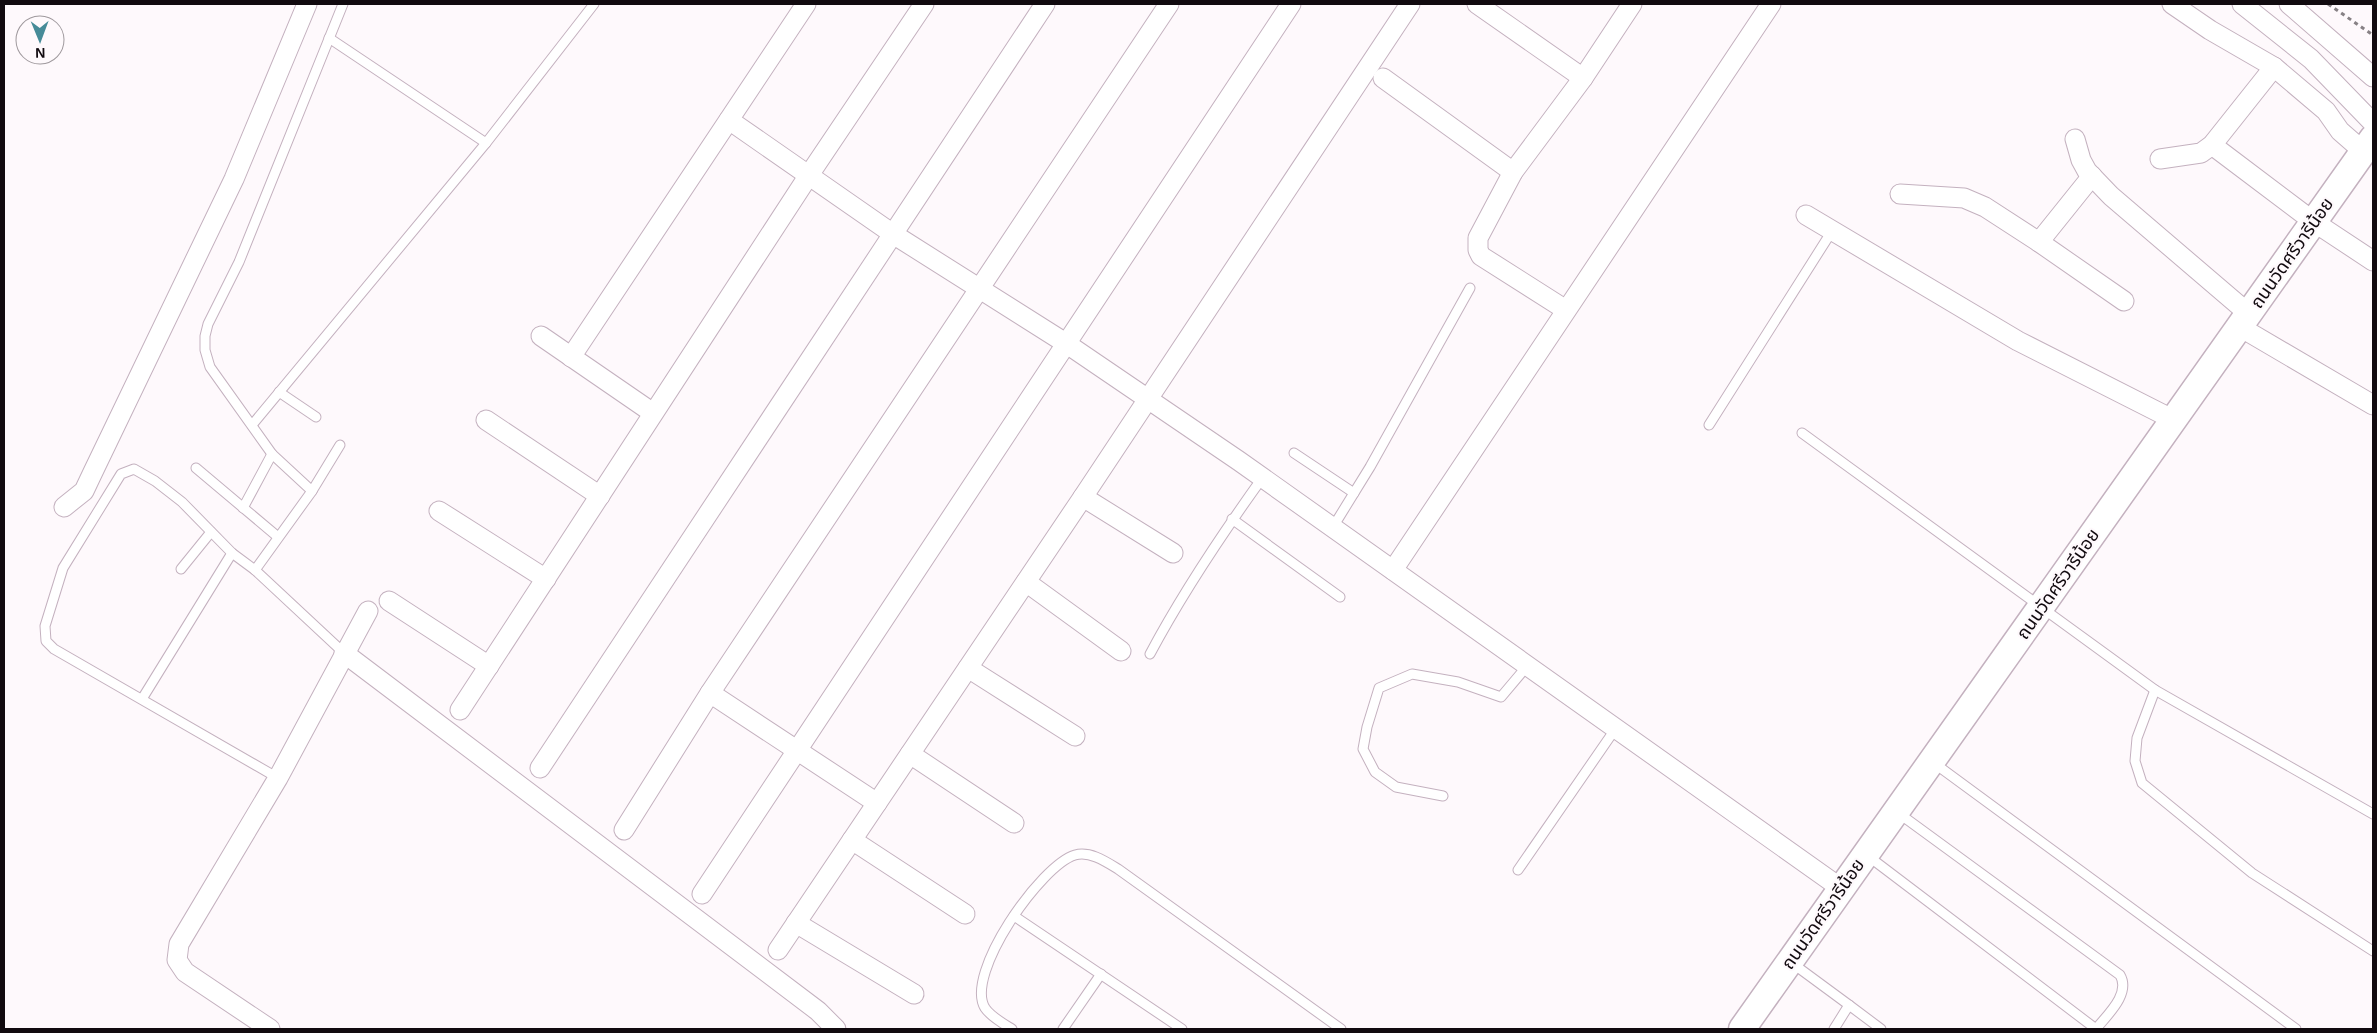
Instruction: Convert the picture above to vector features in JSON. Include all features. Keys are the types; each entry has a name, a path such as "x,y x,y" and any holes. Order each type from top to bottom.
{"main road":[{"name":"ถนนวัดศรีวารีน้อย","path":"1742,1029 2369,145"}],"street":[{"path":"64,507 84,491 234,179 307,4"},
{"path":"571,357 806,4"},
{"path":"460,710 809,175 924,4"},
{"path":"540,768 1045,4"},
{"path":"624,830 710,693 1169,4"},
{"path":"702,894 1291,4"},
{"path":"778,950 1084,497 1410,4"},
{"path":"1477,4 1583,78"},
{"path":"1566,310 1481,256 1478,250 1478,238 1513,172 1583,78 1632,4"},
{"path":"1393,570 1771,4"},
{"path":"2172,4 2210,30 2274,67 2326,111 2340,131 2369,145"},
{"path":"2242,4 2310,59 2373,123"},
{"path":"2290,4 2373,77"},
{"path":"2160,159 2200,153 2212,145 2274,67"},
{"path":"1383,78 1513,172"},
{"path":"729,120 893,234 1066,344 1263,477 1842,889"},
{"path":"2075,139 2081,160 2092,176 2244,321 2373,404"},
{"path":"2212,145 2314,222 2373,262"},
{"path":"2039,242 2092,176"},
{"path":"1900,194 1964,198 1985,207 2124,301"},
{"path":"1806,215 2018,341 2174,420"},
{"path":"541,336 654,414"},
{"path":"486,420 600,496"},
{"path":"1084,497 1173,553"},
{"path":"439,511 546,579"},
{"path":"1026,582 1121,651"},
{"path":"389,601 489,666"},
{"path":"270,1029 197,982 185,972 177,960 179,944 278,778 344,652 368,611"},
{"path":"344,652 818,1011 836,1029"},
{"path":"968,668 1075,736"},
{"path":"710,693 877,803"},
{"path":"910,754 1014,823"},
{"path":"852,840 965,914"},
{"path":"796,923 914,994"}],"lane":[{"path":"312,491 272,454 210,367 205,350 205,336 239,262 343,4"},
{"path":"252,425 486,143 594,4"},
{"path":"329,38 486,143"},
{"path":"1709,424 1832,231"},
{"path":"1333,526 1470,288"},
{"path":"279,392 316,416"},
{"path":"1802,433 2155,690 2373,814"},
{"path":"255,570 312,491 340,445"},
{"path":"1294,453 1354,492"},
{"path":"243,508 272,454"},
{"path":"196,468 278,537"},
{"path":"278,778 54,649 46,641 45,626 63,568 121,474 128,470 134,470 143,473 168,490 232,553 255,570 344,652"},
{"path":"1150,654 1172,612 1232,519 1263,477"},
{"path":"1232,519 1340,597"},
{"path":"182,570 211,532"},
{"path":"142,700 232,553"},
{"path":"1443,796 1396,787 1375,772 1363,749 1366,727 1379,688 1412,674 1458,682 1501,697 1528,665"},
{"path":"2155,690 2137,738 2135,761 2142,783 2252,872 2373,951"},
{"path":"1518,870 1616,728"},
{"path":"1932,761 2296,1029"},
{"path":"1866,854 2096,1029 2120,998 2124,981 2120,975 1896,812"},
{"path":"1012,1029 985,1008 982,994 983,984 999,940 1040,881 1061,861 1077,855 1101,858 1341,1029"},
{"path":"1014,916 1182,1029"},
{"path":"1790,962 1881,1029"},
{"path":"1063,1029 1101,974"},
{"path":"1834,1029 1849,1006"}],"path":[{"path":"2328,4 2373,35"}]}
